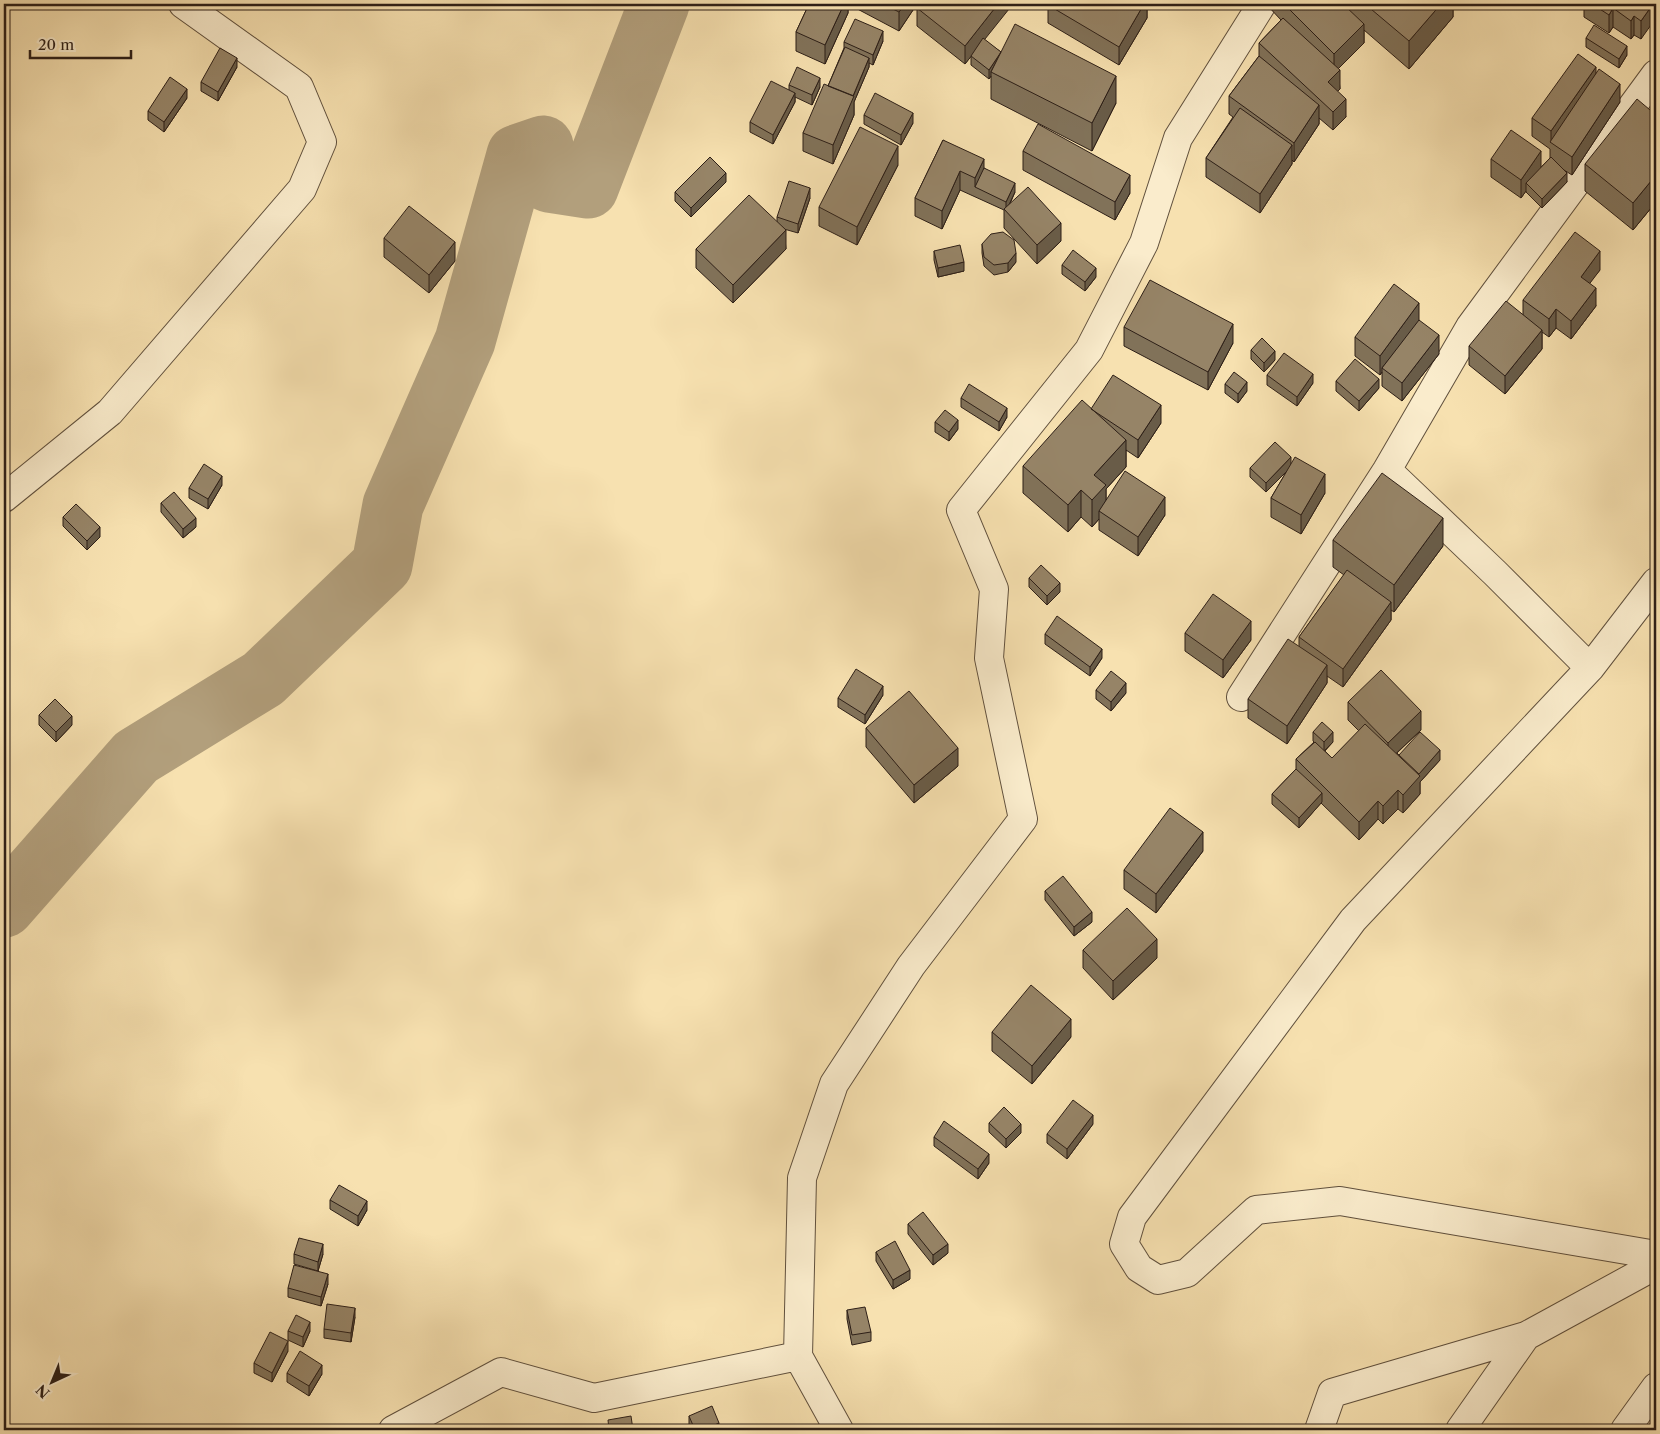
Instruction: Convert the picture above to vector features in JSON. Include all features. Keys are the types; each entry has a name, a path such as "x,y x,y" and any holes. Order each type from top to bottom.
{"street":[{"path":"4,498 110,412 302,189 322,142 299,87 183,4"},
{"path":"839,1430 798,1356 802,1178 834,1084 910,966 1023,819 989,658 994,589 961,510 1089,350 1144,243 1178,138 1262,4"},
{"path":"1242,697 1387,470 1470,327 1656,74"},
{"path":"1387,470 1495,573 1590,668"},
{"path":"1656,582 1590,668 1353,920 1132,1217 1124,1244 1139,1268 1158,1280 1187,1273 1256,1210 1340,1201 1656,1256"},
{"path":"1319,1430 1332,1393 1526,1336 1656,1265"},
{"path":"1460,1430 1526,1336"},
{"path":"393,1430 501,1372 594,1398 798,1356"},
{"path":"1625,1430 1656,1387"}],"building":[{"path":"809,4 844,4 825,45 796,32"},
{"path":"883,4 905,4 899,12"},
{"path":"921,4 998,4 965,46 917,8"},
{"path":"1049,4 1144,4 1119,47"},
{"path":"1284,4 1343,4 1364,24 1334,54"},
{"path":"1365,4 1441,4 1409,41"},
{"path":"1592,4 1653,4 1641,21 1634,16 1631,21 1613,8 1609,15"},
{"path":"1283,18 1340,70 1328,82 1346,99 1333,112 1259,43"},
{"path":"855,19 883,31 873,55 844,42"},
{"path":"1015,24 1116,76 1092,123 991,72"},
{"path":"1594,25 1627,46 1619,59 1586,38"},
{"path":"983,38 1001,52 989,70 971,56"},
{"path":"845,47 869,58 853,96 828,86"},
{"path":"220,48 237,58 218,92 201,82"},
{"path":"1578,54 1596,67 1551,131 1532,118"},
{"path":"1259,56 1319,105 1294,143 1229,96"},
{"path":"797,67 820,78 812,95 789,85"},
{"path":"1599,69 1620,84 1572,157 1550,142"},
{"path":"170,77 187,89 164,122 148,111"},
{"path":"771,81 795,93 773,135 750,122"},
{"path":"824,84 854,96 833,145 803,133"},
{"path":"875,93 913,113 901,135 864,115"},
{"path":"1637,99 1656,115 1656,175 1633,203 1585,164"},
{"path":"1240,108 1292,145 1260,194 1206,158"},
{"path":"1038,124 1130,175 1115,202 1023,151"},
{"path":"860,127 898,146 857,227 819,207"},
{"path":"1511,130 1541,151 1521,180 1491,159"},
{"path":"943,140 984,159 975,178 960,171 942,211 915,198"},
{"path":"710,157 726,173 691,208 675,192"},
{"path":"1551,157 1567,173 1542,199 1526,183"},
{"path":"984,168 1015,183 1006,202 975,187"},
{"path":"789,181 810,188 798,224 777,217"},
{"path":"1028,187 1061,223 1037,245 1004,209"},
{"path":"749,195 786,230 733,285 696,249"},
{"path":"409,206 455,242 429,275 384,238"},
{"path":"1003,232 1014,240 1016,253 1008,263 994,265 984,257 982,244 991,234"},
{"path":"1575,232 1600,251 1581,277 1596,288 1571,321 1556,309 1549,319 1523,300"},
{"path":"960,245 964,262 938,268 934,251"},
{"path":"1073,250 1096,268 1085,282 1062,265"},
{"path":"1150,280 1233,324 1208,372 1124,327"},
{"path":"1394,284 1419,303 1380,356 1355,337"},
{"path":"1506,301 1542,330 1505,376 1469,346"},
{"path":"1419,320 1439,335 1402,383 1382,368"},
{"path":"1262,338 1275,351 1264,363 1251,350"},
{"path":"1284,353 1313,374 1297,397 1267,375"},
{"path":"1355,359 1379,379 1359,401 1336,381"},
{"path":"1234,372 1247,382 1238,394 1225,384"},
{"path":"1113,375 1161,405 1138,440 1091,409"},
{"path":"969,384 1007,408 999,422 961,398"},
{"path":"1082,400 1126,440 1094,475 1106,485 1092,500 1081,490 1068,505 1023,466"},
{"path":"945,410 958,420 949,432 935,422"},
{"path":"1275,442 1291,457 1266,483 1250,468"},
{"path":"1295,457 1325,474 1301,515 1271,498"},
{"path":"204,464 222,476 208,499 189,488"},
{"path":"1125,471 1165,497 1138,537 1099,511"},
{"path":"1382,473 1443,518 1394,585 1333,540"},
{"path":"174,492 196,518 183,529 161,503"},
{"path":"76,504 100,527 87,541 63,517"},
{"path":"1041,565 1060,583 1047,596 1029,578"},
{"path":"1347,570 1391,602 1343,669 1299,637"},
{"path":"1213,594 1251,621 1223,660 1185,633"},
{"path":"1057,616 1102,649 1090,667 1045,634"},
{"path":"1288,639 1327,665 1287,726 1248,699"},
{"path":"856,669 883,686 865,715 838,698"},
{"path":"1381,670 1421,711 1388,743 1348,702"},
{"path":"1111,671 1126,683 1111,702 1096,690"},
{"path":"909,691 958,748 914,785 866,728"},
{"path":"55,699 72,716 56,732 39,715"},
{"path":"1322,722 1333,732 1324,742 1313,732"},
{"path":"1365,724 1420,776 1403,795 1398,790 1383,806 1378,801 1359,822 1296,759 1315,742 1332,758"},
{"path":"1420,732 1440,750 1419,774 1399,755"},
{"path":"1296,769 1322,793 1299,818 1272,794"},
{"path":"1170,808 1203,832 1156,894 1124,870"},
{"path":"1063,876 1092,912 1074,927 1045,891"},
{"path":"1127,908 1157,939 1113,981 1083,950"},
{"path":"1031,985 1071,1019 1032,1066 992,1032"},
{"path":"1073,1100 1093,1115 1067,1149 1047,1134"},
{"path":"1004,1107 1021,1124 1006,1139 989,1123"},
{"path":"944,1121 989,1154 978,1169 934,1137"},
{"path":"339,1185 367,1201 358,1216 330,1200"},
{"path":"923,1212 948,1244 933,1255 908,1224"},
{"path":"299,1238 323,1244 318,1262 294,1254"},
{"path":"895,1241 910,1270 893,1280 876,1252"},
{"path":"294,1265 328,1274 321,1297 288,1288"},
{"path":"327,1304 355,1308 351,1333 324,1329"},
{"path":"865,1307 871,1332 852,1335 847,1310"},
{"path":"296,1315 310,1322 303,1337 288,1331"},
{"path":"270,1332 288,1341 272,1373 254,1363"},
{"path":"300,1351 322,1365 309,1386 287,1373"},
{"path":"712,1406 719,1423 703,1430 695,1430 689,1416"},
{"path":"631,1416 633,1430 609,1430 608,1420"}],"waterway":[{"path":"4,907 136,757 263,679 382,565 393,505 465,341 517,155 543,146 549,182 588,188 659,4"}]}
